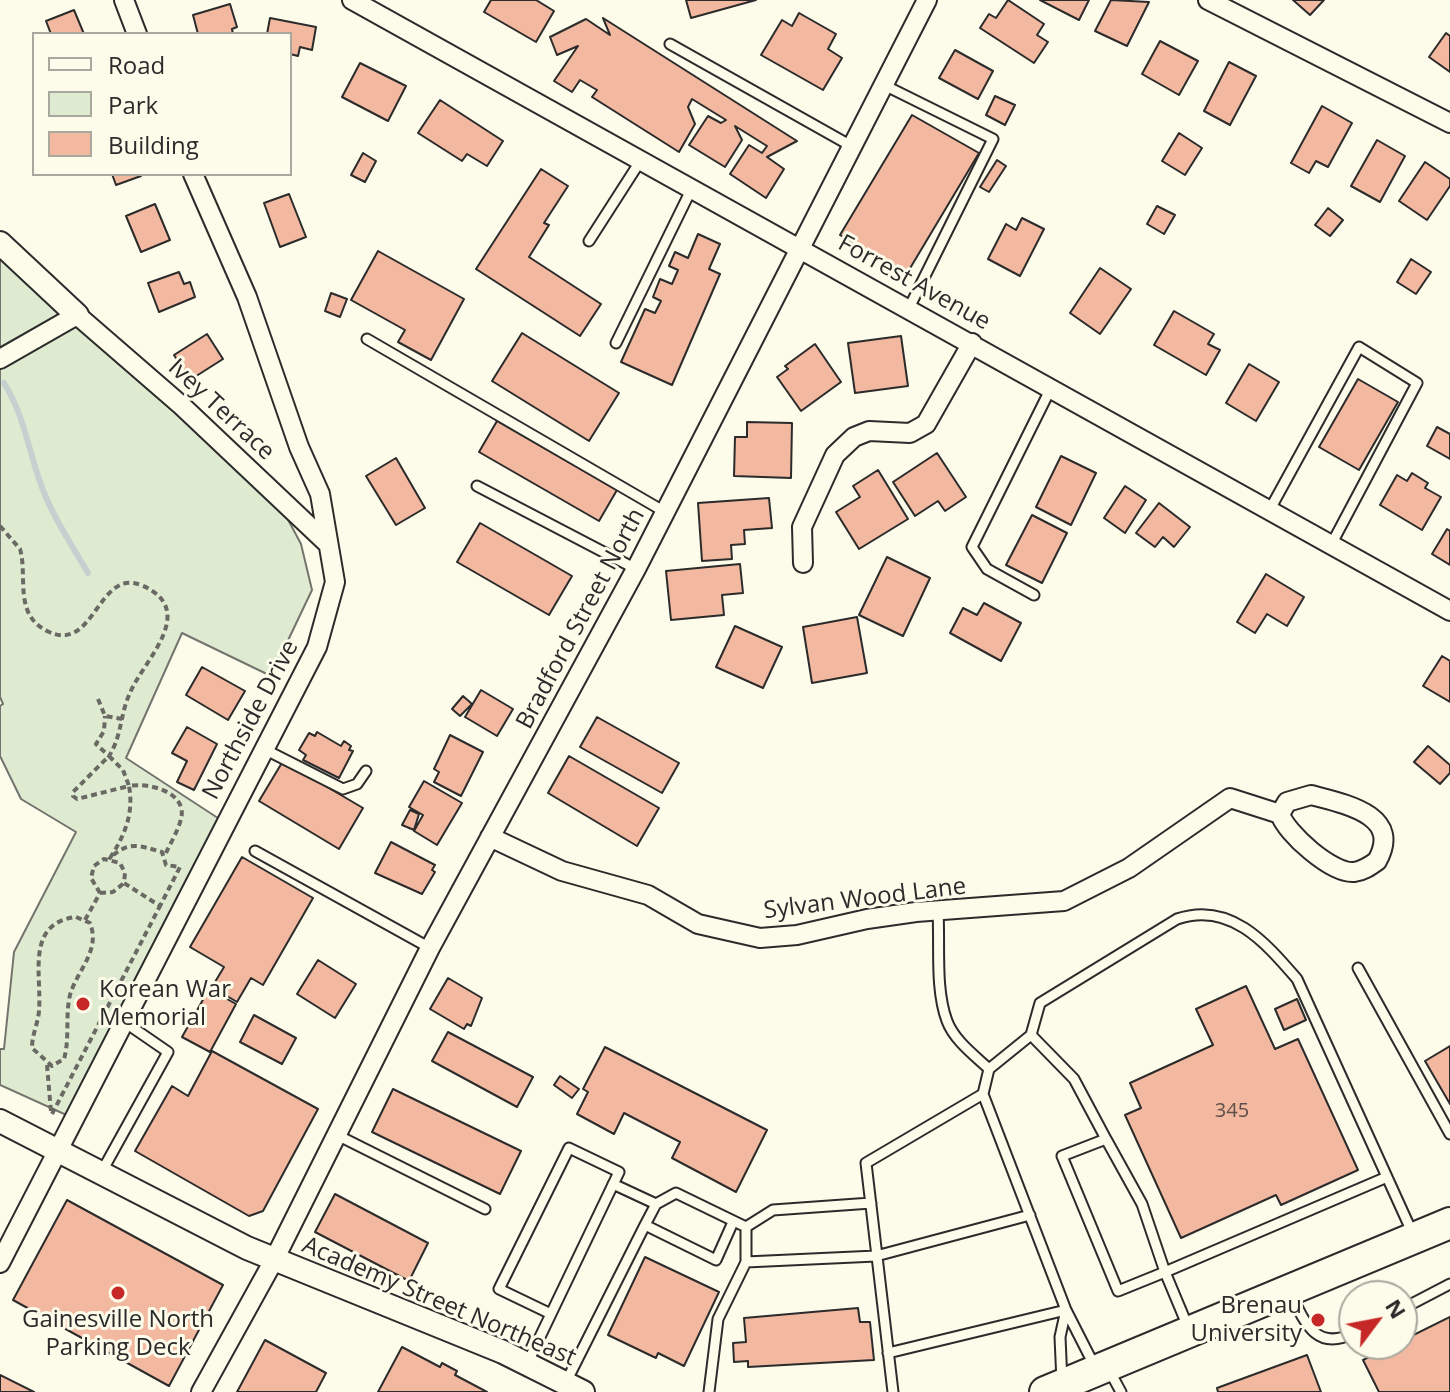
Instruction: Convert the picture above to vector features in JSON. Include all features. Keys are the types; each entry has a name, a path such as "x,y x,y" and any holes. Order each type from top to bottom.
{"highway":[{"path":"1054,1389 1108,1377 1191,1334 1450,1223"}],"street":[{"path":"124,0 136,32"},
{"name":"Forrest Avenue","path":"352,0 801,247 1450,611"},
{"name":"Bradford Street North","path":"201,1392 274,1260 430,948 636,569 927,0"},
{"path":"1208,0 1450,123"},
{"name":"Northside Drive","path":"0,1263 262,748 317,647 335,582 320,494 299,447 247,297 194,176"},
{"name":"Ivey Terrace","path":"0,243 182,406 328,544"},
{"path":"0,359 77,315"},
{"path":"803,563 802,527 835,455 854,437 869,431 910,433 926,424 972,343"},
{"path":"1299,796 1323,798 1374,817 1384,827 1384,849 1366,869 1339,871 1284,826 1280,814 1287,802 1299,796"},
{"name":"Sylvan Wood Lane","path":"490,837 562,871 648,895 698,924 760,938 797,935 867,919 1064,901 1129,868 1230,798 1280,814"},
{"name":"Academy Street Northeast","path":"0,1121 100,1175 274,1260 527,1364 574,1388"}],"lane":[{"path":"670,44 853,147"},
{"path":"884,85 993,139 909,308"},
{"path":"589,241 641,160"},
{"path":"616,343 692,188"},
{"path":"367,339 665,512"},
{"path":"1269,511 1359,347 1417,383 1331,545"},
{"path":"1034,595 987,569 972,547 1051,388"},
{"path":"477,486 636,569"},
{"path":"262,748 343,789 357,784 366,771"},
{"path":"255,851 430,948"},
{"path":"938,912 943,1003 947,1022 958,1039 989,1069"},
{"path":"1108,1377 1066,1310 983,1094 989,1069 1031,1035 1040,1003 1177,919 1192,914 1223,916 1269,948 1297,979 1416,1239"},
{"path":"1358,968 1450,1134"},
{"path":"100,1175 168,1052 123,1021"},
{"path":"1031,1035 1074,1079 1142,1204 1165,1272 1191,1334"},
{"path":"893,1392 866,1163 983,1094"},
{"path":"337,1135 485,1209"},
{"path":"1106,1139 1062,1156 1118,1291 1387,1177"},
{"path":"527,1364 551,1314 613,1184 619,1172 569,1148 499,1289 551,1314"},
{"path":"613,1184 656,1204"},
{"path":"574,1388 656,1204 676,1193 746,1227"},
{"path":"746,1227 773,1210 871,1203"},
{"path":"746,1262 876,1256 1030,1215"},
{"path":"645,1225 716,1260 733,1222"},
{"path":"709,1392 718,1319 746,1262 746,1227"},
{"path":"1418,1301 1450,1284"},
{"path":"1290,1293 1311,1329 1324,1340 1338,1341"},
{"path":"888,1353 1066,1310"},
{"path":"1054,1389 1066,1310"}],"path":[{"path":"0,526 20,549 21,582 29,614 49,632 60,635 79,631 88,624 100,602 122,585 139,584 154,592 166,613 161,643 131,689 120,735 109,756 73,792 73,796 77,799 145,783 161,788 181,809 182,817 165,855 166,865 180,867 52,1114 47,1064 32,1048 39,1012 40,944 44,934 60,921 76,917 85,920 92,928 94,943 69,999 67,1048 59,1064 47,1064"},
{"path":"98,699 105,716 104,731 96,744 123,770 129,786 131,807 128,824 110,858"},
{"path":"105,716 122,719"},
{"path":"100,893 93,884 92,871 98,862 131,844 165,855"},
{"path":"110,858 124,868 124,883"},
{"path":"124,883 160,906"},
{"path":"100,893 113,892 124,883"},
{"path":"85,920 100,893"}],"green space":[{"path":"0,243 276,497 301,544 312,590 271,676 182,633 126,758 224,822 73,1118 0,1085 0,1049 4,1049 14,952 76,832 21,799 0,756 0,706 3,704 0,697"}],"building":[{"path":"491,0 536,0 554,11 536,42 484,12"},
{"path":"686,0 756,0 691,18"},
{"path":"1008,0 1044,24 1037,35 1048,42 1034,63 980,28 989,14 996,18"},
{"path":"1040,0 1089,0 1079,20"},
{"path":"1111,0 1149,2 1127,46 1095,31"},
{"path":"1293,0 1324,0 1310,15"},
{"path":"230,4 237,27 232,29 233,32 197,32 193,15"},
{"path":"74,10 83,32 50,32 46,21"},
{"path":"799,13 836,34 828,49 842,58 823,90 761,55 782,20 792,26"},
{"path":"270,18 316,27 312,50 300,47 298,56 292,54 292,32 267,32"},
{"path":"603,18 797,141 767,157 784,169 766,198 730,174 749,145 762,153 767,146 735,126 742,140 725,167 689,145 708,116 721,123 726,120 692,99 688,107 695,124 679,152 592,97 597,90 580,80 572,92 554,81 578,46 557,55 550,37 586,19 610,35"},
{"path":"1446,33 1450,36 1450,72 1429,57"},
{"path":"1160,41 1198,61 1179,95 1142,74"},
{"path":"955,50 993,71 978,99 939,78"},
{"path":"1229,62 1256,76 1230,125 1204,111"},
{"path":"360,63 406,86 388,121 342,97"},
{"path":"995,96 1015,105 1005,125 986,115"},
{"path":"440,100 503,141 487,166 467,154 462,161 418,133"},
{"path":"1322,106 1352,123 1328,167 1316,161 1309,173 1291,163"},
{"path":"912,115 979,153 906,275 840,235"},
{"path":"1179,133 1202,148 1185,175 1162,161"},
{"path":"1377,140 1405,156 1380,202 1351,186"},
{"path":"363,153 376,161 365,182 351,175"},
{"path":"997,160 1006,166 989,192 980,187"},
{"path":"1425,162 1450,179 1450,186 1427,220 1399,201"},
{"path":"541,169 568,186 544,223 549,225 529,257 601,304 580,336 476,269"},
{"path":"113,176 141,176 116,185"},
{"path":"289,194 306,237 280,247 264,203"},
{"path":"155,204 170,240 141,252 126,216"},
{"path":"1157,206 1175,215 1164,234 1147,224"},
{"path":"1328,208 1343,220 1330,236 1315,225"},
{"path":"1022,218 1044,229 1020,276 988,259 1006,224 1016,230"},
{"path":"698,234 720,244 709,269 720,274 672,385 621,362 645,309 655,313 661,301 653,297 660,279 672,284 678,270 669,266 675,252 688,258"},
{"path":"378,251 464,299 431,360 398,342 405,330 351,300"},
{"path":"1411,259 1431,272 1416,294 1397,282"},
{"path":"1100,268 1131,289 1100,334 1070,313"},
{"path":"179,272 184,284 190,282 195,297 159,312 148,283"},
{"path":"331,293 347,299 340,317 325,311"},
{"path":"1174,311 1214,334 1208,344 1220,350 1206,375 1154,345"},
{"path":"522,333 619,393 589,441 492,381"},
{"path":"207,334 223,359 190,380 174,355"},
{"path":"901,336 908,386 855,393 848,343"},
{"path":"815,344 841,382 801,411 777,377 788,369 785,366"},
{"path":"1249,364 1279,382 1256,421 1226,403"},
{"path":"1358,379 1398,402 1359,470 1319,447"},
{"path":"497,421 617,490 599,521 479,452"},
{"path":"747,422 792,423 791,478 734,476 735,437 747,437"},
{"path":"1437,427 1450,434 1450,459 1427,446"},
{"path":"937,453 966,497 945,511 938,501 915,516 893,482"},
{"path":"1061,456 1096,473 1071,525 1036,507"},
{"path":"396,458 425,508 396,525 366,476"},
{"path":"878,470 908,519 859,549 836,512 860,497 853,486"},
{"path":"1412,473 1428,483 1425,488 1441,497 1422,530 1380,505 1397,475 1407,481"},
{"path":"1125,486 1146,500 1125,533 1104,518"},
{"path":"769,498 772,528 744,530 745,544 731,545 732,559 702,561 698,503"},
{"path":"1159,503 1190,527 1174,547 1163,537 1155,547 1136,533"},
{"path":"1032,515 1067,533 1042,583 1006,565"},
{"path":"480,523 572,576 549,615 457,562"},
{"path":"1447,529 1450,531 1450,565 1432,554"},
{"path":"887,557 930,578 903,636 859,615"},
{"path":"740,564 743,593 722,595 724,615 671,620 666,571"},
{"path":"1266,574 1304,597 1287,626 1267,614 1255,633 1237,622"},
{"path":"984,603 1021,623 1001,661 950,633 963,608 977,615"},
{"path":"857,617 867,673 812,683 803,627"},
{"path":"735,626 782,647 763,688 716,667"},
{"path":"1442,656 1450,661 1450,702 1423,686"},
{"path":"202,667 245,691 228,720 186,695"},
{"path":"481,690 513,709 497,736 465,717"},
{"path":"463,696 472,704 460,716 452,709"},
{"path":"597,717 679,763 662,793 580,747"},
{"path":"187,727 217,744 194,790 177,782 187,761 172,753"},
{"path":"317,732 341,746 344,741 351,746 349,750 353,751 339,778 303,760 306,755 299,750 309,733 315,736"},
{"path":"450,735 483,752 461,796 434,782 439,772 434,769"},
{"path":"1428,746 1450,765 1450,773 1440,784 1414,762"},
{"path":"569,756 659,808 637,846 548,793"},
{"path":"283,761 363,808 339,849 259,801"},
{"path":"424,781 462,803 437,845 414,831 423,815 409,807"},
{"path":"410,810 419,814 414,830 402,825"},
{"path":"391,842 435,865 432,870 435,872 422,894 375,873"},
{"path":"242,857 313,898 263,985 251,978 237,1002 212,987 224,967 190,947"},
{"path":"318,960 356,984 335,1018 297,994"},
{"path":"448,978 482,998 471,1026 467,1024 464,1029 430,1009"},
{"path":"1246,986 1275,1049 1298,1039 1358,1170 1281,1205 1276,1195 1181,1238 1125,1115 1141,1108 1130,1083 1213,1045 1196,1009"},
{"path":"209,989 236,1004 210,1052 182,1037"},
{"path":"1297,999 1306,1020 1284,1030 1275,1009"},
{"path":"254,1015 296,1038 282,1064 240,1042"},
{"path":"448,1032 533,1077 517,1107 432,1061"},
{"path":"1450,1046 1450,1104 1425,1061"},
{"path":"605,1047 767,1130 736,1192 672,1158 680,1142 624,1113 614,1134 577,1114 588,1092 583,1089"},
{"path":"212,1051 318,1109 263,1211 249,1216 135,1151 172,1086 188,1096"},
{"path":"560,1076 579,1089 572,1098 554,1085"},
{"path":"393,1089 521,1151 500,1194 372,1132"},
{"path":"335,1194 428,1243 409,1281 315,1232"},
{"name":"Gainesville North Parking Deck","path":"67,1200 223,1285 169,1386 13,1300"},
{"path":"645,1257 719,1292 684,1366 658,1353 656,1358 608,1335"},
{"path":"858,1308 860,1322 870,1322 874,1360 748,1367 748,1361 734,1362 733,1343 746,1342 744,1318"},
{"path":"1450,1317 1450,1392 1379,1392 1363,1360 1418,1360 1418,1333"},
{"path":"265,1340 326,1373 316,1392 237,1392"},
{"path":"402,1347 440,1367 442,1363 457,1371 455,1375 487,1392 378,1392"},
{"path":"1307,1355 1321,1392 1218,1392 1217,1388"},
{"path":"0,1375 34,1392 0,1392"}],"waterway":[{"path":"4,383 17,410 49,505 88,573"}],"place":[{"name":"Korean War Memorial","path":"83,1004"},
{"name":"Gainesville North Parking Deck","path":"118,1293"},
{"name":"Brenau University","path":"1318,1320"}]}
